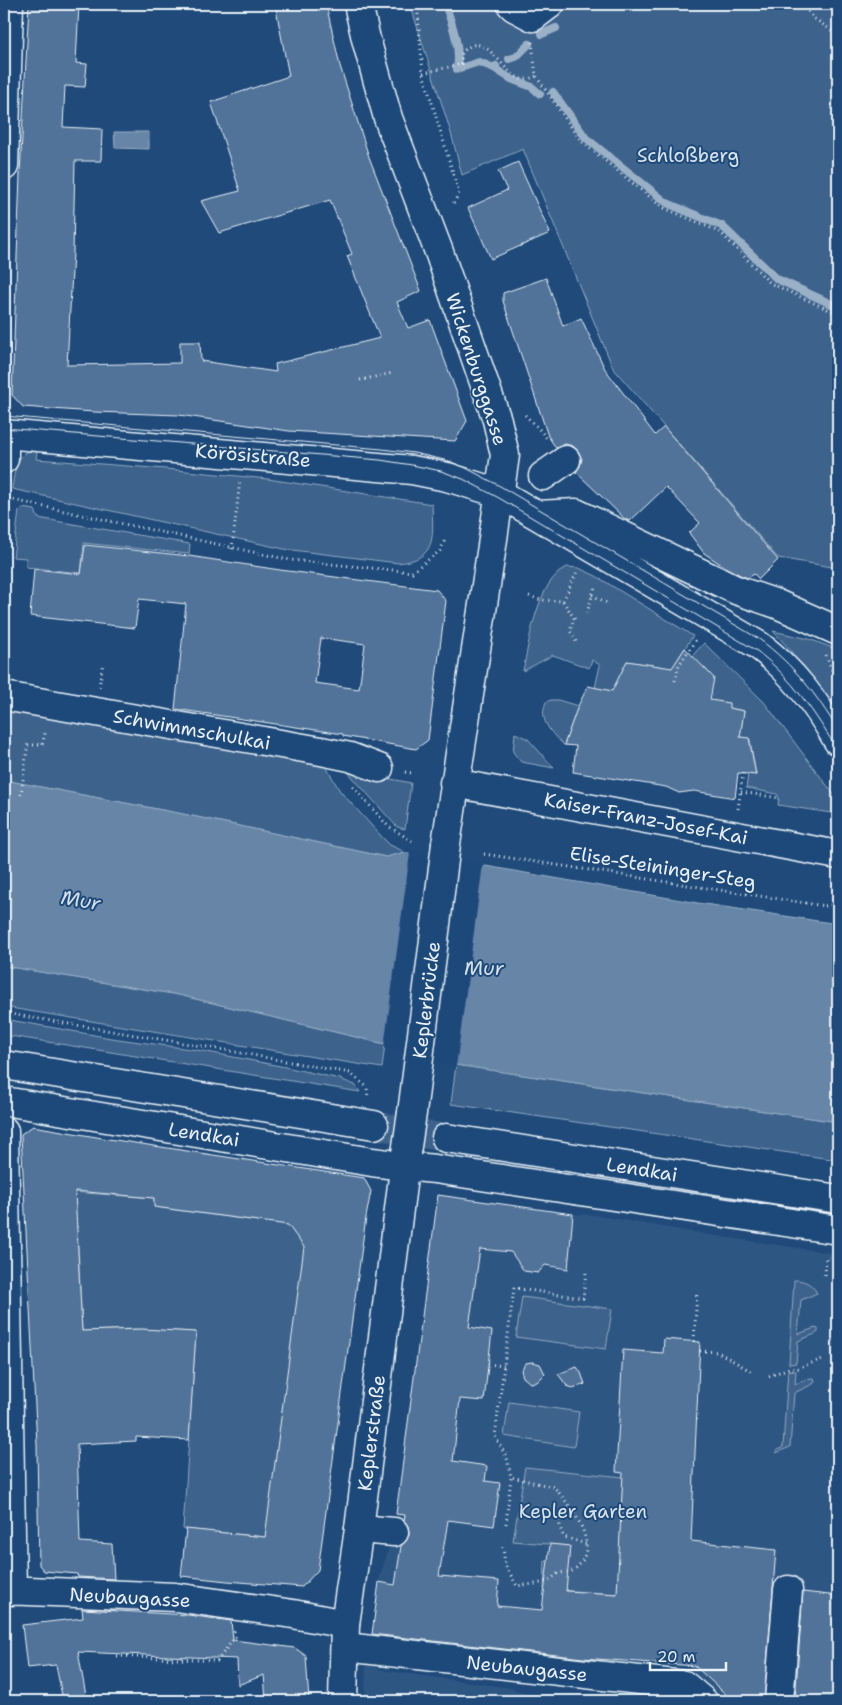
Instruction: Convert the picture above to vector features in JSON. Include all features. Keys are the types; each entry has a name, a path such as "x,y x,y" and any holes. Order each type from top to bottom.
{"main road":[{"path":"4,166 10,4"},
{"name":"Wickenburggasse","path":"358,4 388,118 439,252 497,420 505,454 447,835"},
{"name":"Körösistraße","path":"4,434 412,470 447,477 499,493"},
{"path":"4,448 4,459"},
{"path":"542,476 566,460"},
{"path":"499,493 741,634 771,654 800,684 826,720 838,741"},
{"path":"538,516 576,514 736,590 777,604 838,630"},
{"name":"Schwimmschulkai","path":"4,696 305,748 350,757 379,768"},
{"name":"Kaiser-Franz-Josef-Kai","path":"454,783 838,855"},
{"name":"Keplerbrücke","path":"405,1159 447,835"},
{"name":"Lendkai","path":"4,1065 371,1113"},
{"name":"Lendkai","path":"4,1101 363,1160 405,1159 435,1169 838,1230"},
{"path":"4,1131 8,1590"},
{"name":"Lendkai","path":"446,1138 838,1199"},
{"name":"Keplerstraße","path":"343,1701 345,1636 405,1159"},
{"path":"359,1529 394,1532"},
{"name":"Neubaugasse","path":"8,1590 174,1597 293,1614 345,1636 684,1685 703,1701"},
{"path":"779,1701 788,1590"}],"path":[{"path":"417,4 424,72 459,193 453,204"},
{"path":"801,4 815,19 838,35"},
{"path":"531,8 532,56 536,76 581,141 662,207 720,232 770,283 838,314"},
{"path":"424,72 462,64 461,57 463,52 468,47 478,45 489,50 517,77 526,80 536,76"},
{"path":"360,380 393,373"},
{"path":"525,415 543,434"},
{"path":"232,548 243,454"},
{"path":"4,498 290,560 412,572 440,551 445,540"},
{"path":"563,601 579,568"},
{"path":"587,613 595,586"},
{"path":"592,595 607,603"},
{"path":"529,596 541,600 563,601"},
{"path":"563,601 574,618 570,631 577,643"},
{"path":"675,681 679,665 697,638"},
{"path":"826,657 838,682"},
{"path":"99,690 103,663"},
{"path":"21,794 28,742"},
{"path":"733,834 743,774"},
{"path":"741,792 779,798"},
{"path":"364,798 388,826 412,841"},
{"name":"Elise-Steininger-Steg","path":"484,854 825,906 838,904"},
{"path":"4,1013 350,1073 367,1087 371,1113"},
{"path":"825,1274 826,1258"},
{"path":"506,1524 511,1477 507,1458 495,1436 514,1288 583,1298 586,1272"},
{"path":"694,1341 697,1292"},
{"path":"700,1351 718,1352 754,1373"},
{"path":"769,1376 789,1368 796,1369 825,1358"},
{"path":"488,1364 504,1366"},
{"path":"503,1547 505,1564 517,1586 539,1583 551,1579 558,1573 574,1570 583,1560 586,1544 585,1534 580,1522 554,1487 511,1477"},
{"path":"571,1509 565,1512 559,1521 559,1527 564,1537 586,1544"},
{"path":"116,1656 216,1661 235,1636 234,1627"}],"shaded area":[{"path":"438,1195 573,1214 594,1215 838,1254 838,1701 683,1701 695,1666 618,1594 544,1589 542,1610 496,1606 451,1592 378,1582 394,1532"},
{"path":"366,1659 381,1670 512,1688 534,1699 575,1701 365,1701"}],"green space":[{"name":"Schloßberg","path":"410,4 838,4 838,568 778,558 613,368 523,149 462,175 451,133"},
{"path":"30,451 37,452 36,459 268,479 432,504 432,536 427,551 420,557 398,563 284,549 12,489 18,461 25,453"},
{"path":"22,508 35,510 38,518 190,544 189,554 84,543 81,573 26,567 26,558 13,557 19,511"},
{"path":"567,567 579,568 596,576 693,636 679,657 671,681 669,668 627,661 619,677 623,693 595,688 600,665 592,660 589,668 553,655 523,671 541,598 557,574"},
{"path":"773,631 809,639 838,650 838,715 802,673 792,652"},
{"path":"704,643 764,702 838,800 838,814 778,805 779,798 777,794 746,788 748,774 756,775 750,739 740,737 744,711 729,708 710,700 713,678 706,669 682,667"},
{"path":"558,700 578,706 564,745 550,731 545,720 544,709 546,702"},
{"path":"4,708 325,765 340,791 382,837 390,845 405,852 386,857 178,813 4,780"},
{"path":"515,733 528,739 554,768 521,762 513,752"},
{"path":"346,770 411,783 405,829 397,827"},
{"path":"4,966 179,995 385,1044 382,1068 4,1007"},
{"path":"4,1019 111,1038 197,1050 285,1067 340,1079 355,1085 360,1092 4,1035"},
{"path":"456,1065 838,1122 838,1160 451,1104"},
{"path":"71,1192 154,1198 155,1207 265,1222 268,1215 310,1236 266,1537 183,1529 196,1332 133,1329 82,1331 77,1223 73,1223"},
{"path":"794,1280 808,1283 817,1293 801,1300 798,1334 815,1328 818,1329 818,1332 798,1341 796,1363 789,1364"},
{"path":"522,1297 612,1309 606,1349 516,1337"},
{"path":"788,1370 796,1371 795,1384 811,1378 814,1378 815,1381 813,1384 794,1393 790,1447 776,1453 776,1451 783,1447"},
{"path":"509,1402 579,1412 574,1447 504,1436"},
{"name":"Kepler Garten","path":"525,1467 623,1477 618,1594 544,1589 545,1561 568,1563 570,1546 513,1541"}],"water":[{"path":"114,132 149,132 149,149 115,148"},
{"name":"Mur","path":"4,780 178,813 386,857 405,852 698,903 838,924 838,1122 456,1065 385,1044 179,995 4,966"}],"pier":[{"path":"405,850 501,867 483,864 456,1067 384,1047 410,853 401,851"}],"building":[{"path":"29,4 79,4 76,63 87,64 85,87 65,86 63,127 102,129 101,161 75,161 73,253 67,365 180,363 180,342 200,342 201,361 276,372 275,364 380,338 347,256 352,254 330,200 219,233 201,201 240,191 211,102 289,76 275,4 326,4 340,66 369,157 421,291 397,302 408,328 430,320 467,421 455,441 289,431 179,415 23,407 12,395 20,174"},
{"path":"518,162 550,233 491,259 468,208 507,190 498,171"},
{"path":"546,278 563,326 581,318 605,369 655,435 664,427 778,560 759,579 754,574 748,578 742,576 704,553 689,533 700,523 666,487 630,521 625,519 576,472 582,459 573,446 565,444 556,448 548,436 503,301 503,293"},
{"path":"85,545 189,556 280,570 437,590 446,601 428,740 416,749 343,736 343,734 175,709 186,604 139,599 135,628 30,616 34,569 81,574","holes":["321,638 365,644 359,689 315,683"]},
{"path":"685,648 714,678 710,700 729,703 729,708 744,711 740,737 749,738 756,775 738,773 735,798 694,791 679,793 666,787 573,772 576,746 564,745 578,706 588,686 612,691 627,661 672,668"},
{"path":"33,1126 364,1178 371,1191 318,1570 302,1587 181,1576 186,1529 265,1537 304,1247 288,1225 154,1207 154,1198 75,1191 82,1331 142,1329 196,1332 189,1440 136,1437 136,1441 77,1444 80,1542 112,1544 114,1579 78,1577 77,1574 44,1571 39,1565 37,1445 21,1134"},
{"path":"438,1195 573,1214 568,1269 545,1265 538,1273 524,1271 511,1252 480,1249 469,1327 492,1331 484,1401 460,1399 453,1461 487,1466 485,1481 500,1483 494,1526 448,1520 439,1576 499,1581 497,1606 542,1610 550,1544 570,1546 566,1591 617,1594 623,1473 616,1472 623,1350 663,1353 664,1339 700,1342 691,1541 776,1550 764,1701 733,1701 695,1666 583,1658 372,1634 379,1582 395,1585 401,1546 409,1534 408,1526 404,1521 405,1515 396,1514"},
{"path":"526,1363 540,1364 545,1374 537,1382 530,1383 523,1377 521,1370"},
{"path":"577,1367 585,1384 573,1388 567,1386 558,1374"},
{"path":"803,1592 838,1596 838,1701 795,1701"},
{"path":"82,1609 188,1615 231,1621 233,1640 295,1648 306,1656 309,1701 266,1701 264,1675 238,1685 237,1659 78,1652 87,1701 63,1701 56,1665 27,1668 22,1625 83,1618"}],"waterway":[{"path":"445,4 457,44 457,69 479,62 494,68 496,66"},
{"path":"542,34 556,28"},
{"path":"509,59 516,57 529,44"},
{"path":"494,68 511,79 532,87 540,94"},
{"path":"553,92 586,138 667,203 722,226 777,279 838,307"}],"tunnel":[{"path":"374,1125 446,1138"}],"tram line":[{"path":"4,416 382,449 414,453 449,461 500,486 759,639 794,670 821,704 838,730"},
{"path":"4,428 380,460 441,471 463,479 499,498 757,651 770,661 792,684 821,723 838,751"}]}
